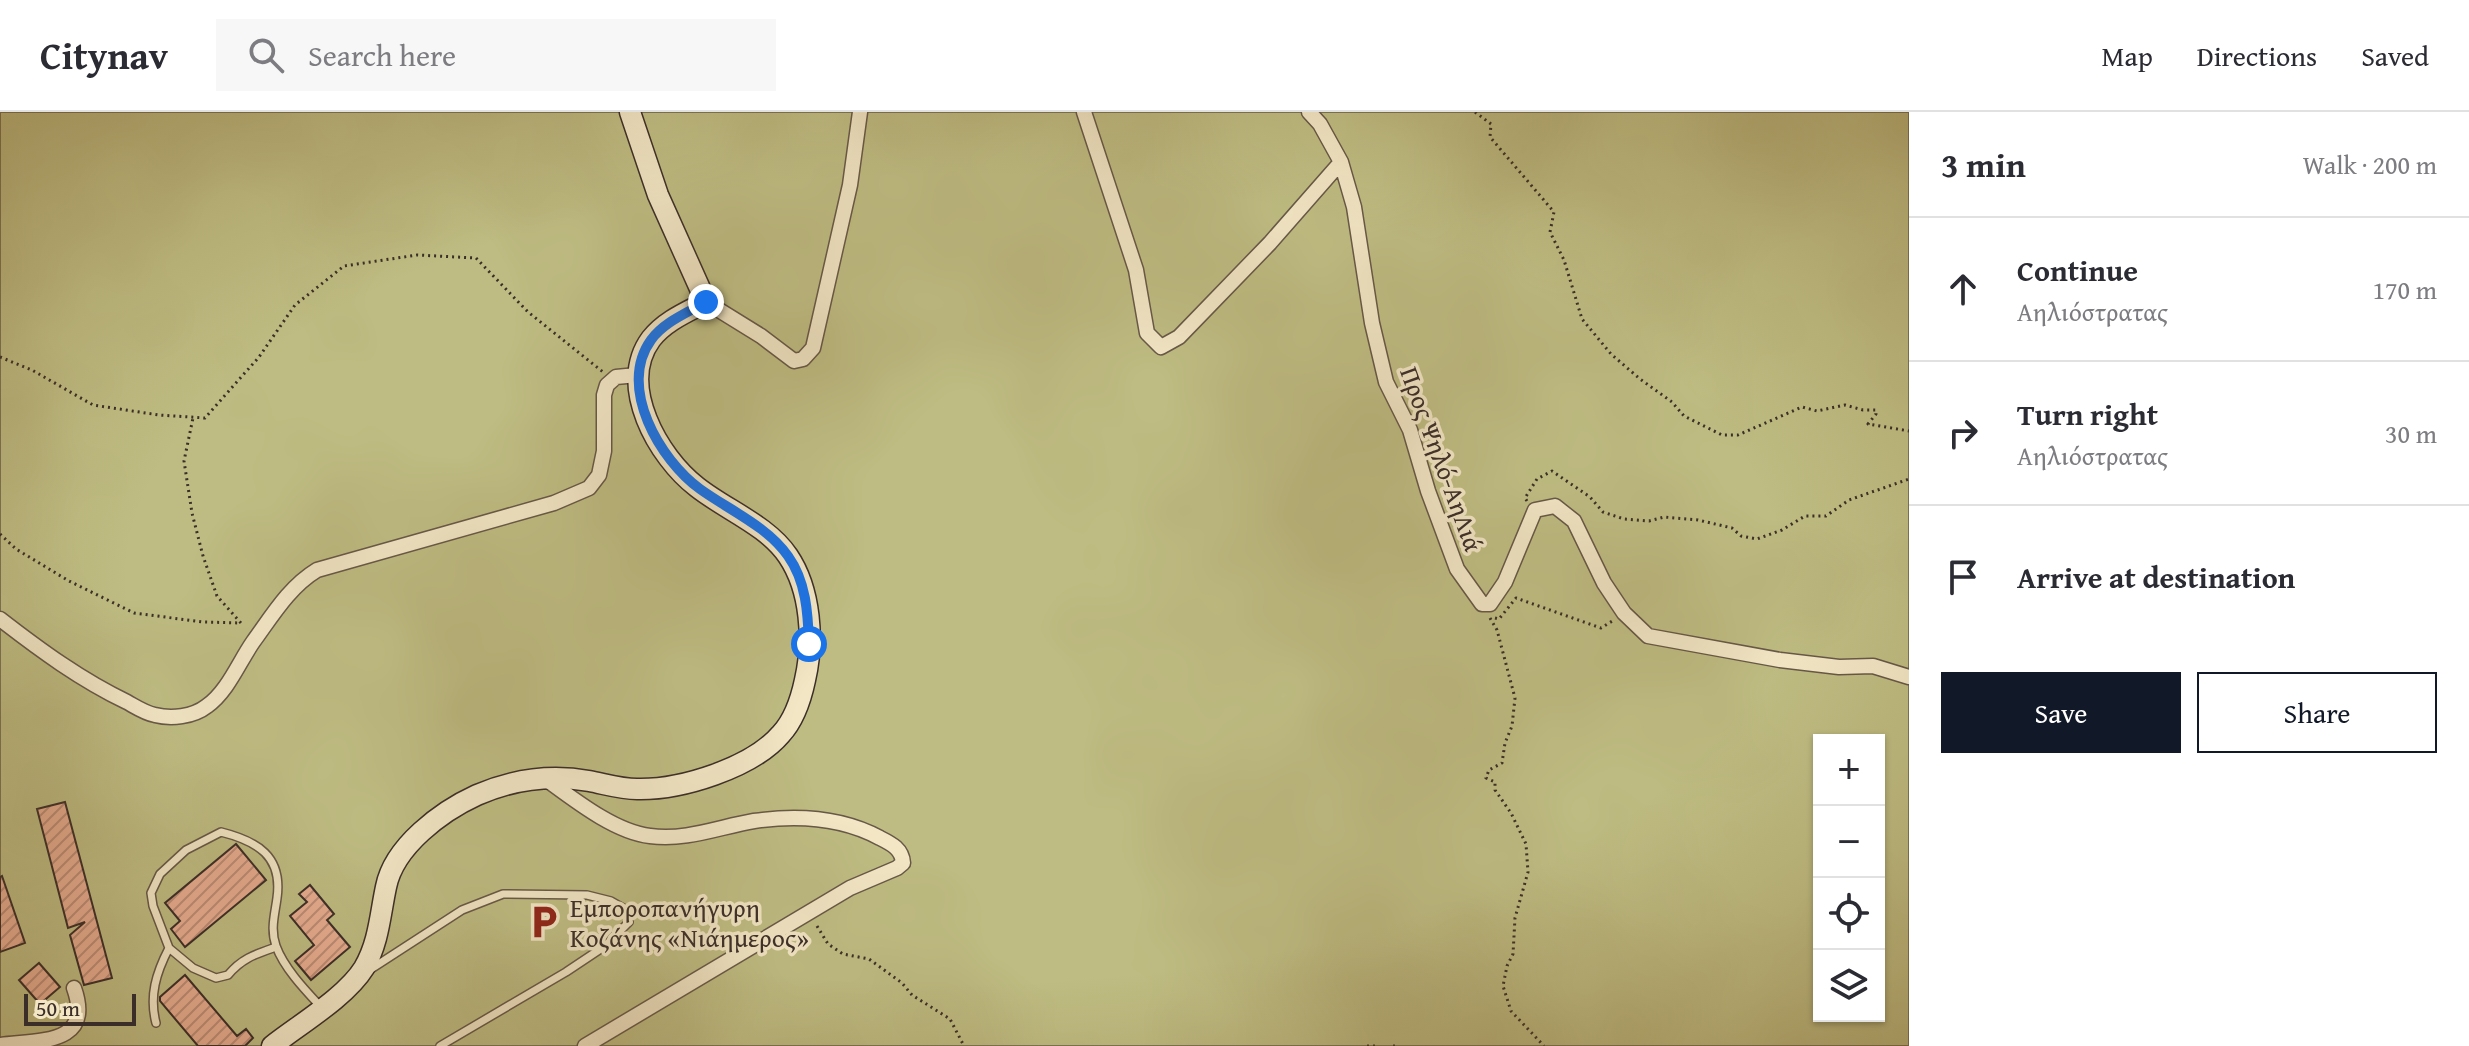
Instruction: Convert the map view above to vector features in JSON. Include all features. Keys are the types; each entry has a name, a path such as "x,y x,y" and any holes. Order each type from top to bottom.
{"street":[{"path":"630,112 658,195 706,302 794,361 803,359 813,348 850,185 860,112"},
{"path":"1084,112 1136,270 1147,333 1161,347 1179,337 1200,316 1341,162"},
{"name":"Προς Ψηλό-ΑηΛιά","path":"1309,112 1320,124 1341,162 1354,207 1372,323 1386,382 1410,430 1428,491 1457,569 1486,604 1505,582 1535,510"},
{"path":"272,1046 357,978 378,935 390,874 397,861 449,810 476,795 543,777 566,777 636,789 664,787 711,775 752,757 783,732 793,716 806,677 808,611 804,592 789,557 750,521 699,488 678,469 658,441 641,397 637,375 645,349 669,322 706,302"},
{"path":"0,619 79,677 117,698 153,715 189,715 207,707 220,694 240,660 285,598 317,570 554,503 589,488 603,466 604,395 607,385 616,377 637,375"},
{"path":"1535,510 1555,506 1574,521 1604,583 1624,613 1648,636 1795,662 1839,667 1873,666 1909,677"},
{"path":"543,777 596,813 646,836 682,836 753,822 812,819 855,826 895,846 902,854 903,863 897,868 861,882 585,1046"},
{"path":"0,1045 57,1037 69,1032 79,1017 80,1005 74,988"}],"lane":[{"path":"276,947 250,956 238,963 228,975 216,978 193,968 169,948 153,906 151,893 160,874 186,850 221,832 248,839 268,854 279,877 272,920 276,947 302,986 322,1007"},
{"path":"357,978 462,910 503,894 587,895 611,901 625,909 629,922 605,946 440,1046"},
{"path":"156,1023 152,998 169,948"}],"path":[{"path":"1475,112 1491,124 1490,137 1554,212 1550,232 1564,260 1582,319 1611,354 1672,402 1684,416 1722,435 1738,435 1802,407 1817,411 1845,405 1876,410 1868,424 1909,431"},
{"path":"0,357 32,370 93,405 205,418 259,357 295,305 344,266 417,255 476,258 528,312 613,379"},
{"path":"0,534 16,549 69,581 134,613 203,622 241,623 217,596 192,513 184,461 193,417"},
{"path":"1535,510 1525,498 1537,479 1552,471 1590,497 1603,512 1624,519 1649,521 1664,517 1698,520 1732,528 1741,536 1757,539 1782,530 1805,516 1826,516 1849,500 1909,479"},
{"path":"1486,604 1491,616 1499,619 1516,598 1601,628 1624,613"},
{"path":"1486,604 1497,630 1515,698 1512,726 1502,763 1489,770 1486,778 1495,782 1495,790 1511,813 1526,844 1528,872 1515,918 1513,954 1503,986 1511,1011 1545,1046"},
{"path":"809,912 828,944 843,954 869,959 902,983 912,995 950,1019 964,1046"},
{"path":"1367,1046 1376,1046"}],"shaded area":[{"path":"0,112 1909,112 1909,1046 0,1046"}],"building":[{"path":"65,802 112,978 84,985 70,935 85,922 68,928 37,809"},
{"path":"236,844 266,880 185,947 171,929 180,921 165,903"},
{"path":"0,877 25,943 0,952"},
{"path":"310,885 334,914 327,920 350,947 311,980 295,961 314,945 290,916 307,902 299,894"},
{"path":"39,963 60,987 40,1004 19,980"},
{"path":"185,975 237,1036 246,1029 253,1038 245,1046 198,1046 160,1001 160,997"}],"place":[{"name":"Εμποροπανήγυρη Κοζάνης «Νιάημερος»","path":"544,922"}],"route":[{"path":"706,302 669,322 650,341 637,375 641,397 658,441 678,469 699,488 750,521 789,557 804,592 809,644"}]}
